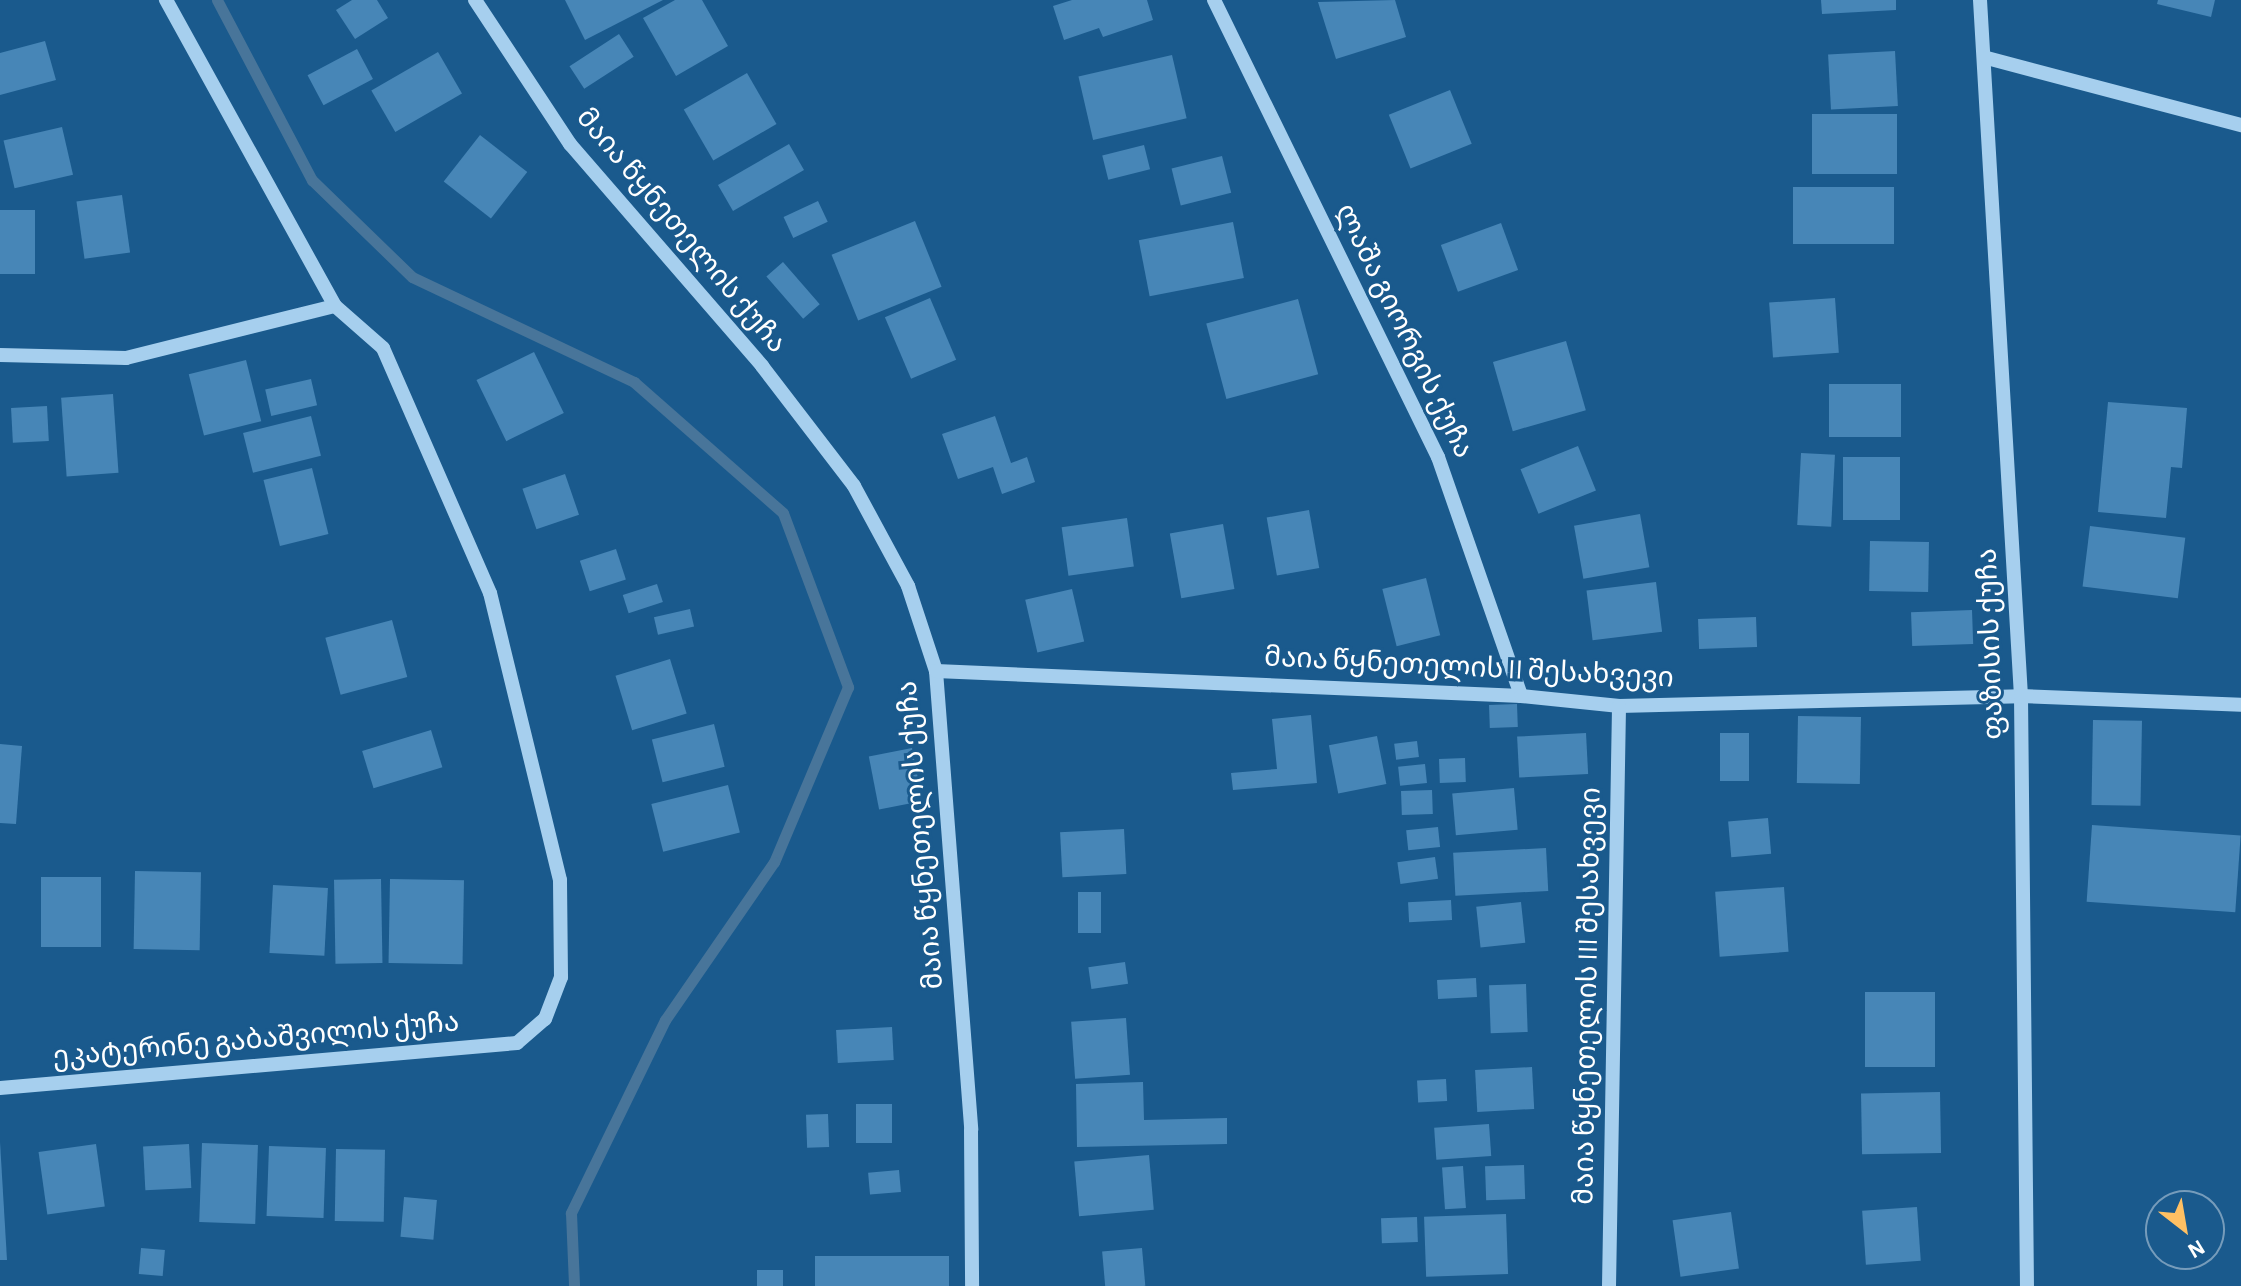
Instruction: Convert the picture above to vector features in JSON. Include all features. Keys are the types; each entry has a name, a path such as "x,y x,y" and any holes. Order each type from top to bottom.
{"street":[{"path":"0,355 126,358 335,306 166,0"},
{"name":"მაია წყნეთელის ქუჩა","path":"475,0 570,144 762,366 854,486 908,586 936,671 971,1130 972,1286"},
{"name":"ლაშა გიორგის ქუჩა","path":"1214,0 1438,457 1521,696"},
{"name":"ფაზისის ქუჩა","path":"1980,0 1987,58 2021,696 2027,1286"},
{"path":"1987,58 2241,125"},
{"name":"ეკატერინე გაბაშვილის ქუჩა","path":"0,1088 517,1043 545,1019 561,977 560,880 490,593 383,348 335,306"},
{"name":"მაია წყნეთელის II შესახვევი","path":"936,671 1521,696 1619,706 2021,696 2241,705"},
{"name":"მაია წყნეთელის III შესახვევი","path":"1609,1286 1619,706"}],"building":[{"path":"352,0 377,0 388,18 355,39 336,10"},
{"path":"565,0 663,0 585,40"},
{"path":"675,0 702,0 728,46 676,76 643,18"},
{"path":"1072,0 1147,0 1153,20 1103,37 1099,28 1064,40 1053,6"},
{"path":"1395,0 1406,37 1336,59 1318,2"},
{"path":"1821,0 1896,0 1896,10 1822,14"},
{"path":"2158,0 2215,0 2211,17 2157,4"},
{"path":"619,34 634,57 584,89 570,66"},
{"path":"45,41 56,80 0,95 0,53"},
{"path":"357,49 373,79 324,105 308,75"},
{"path":"1895,51 1898,106 1831,109 1828,55"},
{"path":"438,52 462,94 395,132 371,90"},
{"path":"1172,55 1187,118 1093,140 1078,77"},
{"path":"747,73 776,124 713,161 684,110"},
{"path":"1450,90 1472,144 1411,169 1389,115"},
{"path":"1812,114 1897,114 1897,174 1812,174"},
{"path":"62,127 73,175 15,188 4,140"},
{"path":"480,135 527,172 491,218 444,181"},
{"path":"789,144 804,170 733,211 718,185"},
{"path":"1144,145 1150,169 1108,180 1102,155"},
{"path":"1222,156 1231,193 1181,205 1172,169"},
{"path":"1793,187 1894,187 1894,244 1793,244"},
{"path":"122,195 130,252 85,259 76,201"},
{"path":"818,201 828,222 793,238 784,217"},
{"path":"0,210 35,210 35,274 0,274"},
{"path":"915,221 942,287 858,321 832,255"},
{"path":"1233,222 1244,278 1150,296 1139,240"},
{"path":"1501,223 1518,270 1458,292 1441,245"},
{"path":"783,262 820,304 803,319 766,276"},
{"path":"930,298 956,360 911,379 885,317"},
{"path":"1835,298 1839,353 1773,357 1769,303"},
{"path":"1298,299 1318,374 1226,399 1206,324"},
{"path":"1566,341 1586,410 1513,431 1493,362"},
{"path":"534,352 564,413 506,441 476,380"},
{"path":"246,360 261,421 204,435 189,374"},
{"path":"311,379 317,405 271,416 265,390"},
{"path":"1829,384 1901,384 1901,437 1829,437"},
{"path":"113,394 119,473 67,476 61,398"},
{"path":"2108,402 2187,408 2182,468 2171,467 2166,518 2098,512"},
{"path":"47,406 49,441 13,443 11,408"},
{"path":"311,416 321,456 253,473 243,433"},
{"path":"995,416 1011,463 1027,457 1035,482 1002,494 993,467 958,479 942,434"},
{"path":"1578,446 1596,491 1538,514 1521,469"},
{"path":"1801,453 1835,455 1831,527 1797,525"},
{"path":"1843,457 1900,457 1900,520 1843,520"},
{"path":"312,468 328,534 280,546 263,480"},
{"path":"565,474 579,515 536,529 522,489"},
{"path":"1309,510 1319,568 1277,576 1267,517"},
{"path":"1640,514 1649,567 1583,579 1574,526"},
{"path":"1127,518 1134,567 1068,576 1062,527"},
{"path":"1223,524 1234,589 1181,598 1170,533"},
{"path":"2090,526 2185,538 2178,598 2083,587"},
{"path":"1870,541 1929,542 1928,592 1869,591"},
{"path":"616,549 626,579 590,591 580,561"},
{"path":"1426,578 1440,635 1397,646 1382,589"},
{"path":"1656,582 1662,632 1593,640 1587,591"},
{"path":"657,584 663,602 629,613 623,595"},
{"path":"1072,589 1084,642 1037,652 1025,600"},
{"path":"690,609 694,627 658,635 654,617"},
{"path":"1972,610 1973,644 1912,646 1911,612"},
{"path":"1756,617 1757,647 1699,649 1698,619"},
{"path":"392,620 407,677 341,695 325,638"},
{"path":"670,659 687,714 632,730 615,676"},
{"path":"1517,704 1518,727 1490,728 1489,705"},
{"path":"1311,715 1317,783 1233,790 1231,773 1277,769 1272,719"},
{"path":"1798,716 1861,717 1860,784 1797,783"},
{"path":"2093,720 2142,721 2141,806 2092,805"},
{"path":"714,724 725,767 663,782 652,739"},
{"path":"431,730 442,767 374,788 362,751"},
{"path":"1586,733 1588,774 1519,778 1517,737"},
{"path":"1720,733 1749,733 1749,781 1720,781"},
{"path":"1377,736 1386,784 1338,793 1329,745"},
{"path":"1417,741 1419,757 1396,760 1394,744"},
{"path":"0,744 22,746 16,824 0,823"},
{"path":"912,748 922,801 879,809 869,756"},
{"path":"1465,758 1466,782 1440,783 1439,759"},
{"path":"1425,764 1427,783 1400,786 1398,767"},
{"path":"728,785 740,833 663,852 651,804"},
{"path":"1514,788 1518,830 1456,835 1452,793"},
{"path":"1432,790 1433,814 1402,815 1401,791"},
{"path":"1768,818 1771,854 1731,857 1728,821"},
{"path":"2092,825 2241,835 2235,912 2087,902"},
{"path":"1438,827 1440,847 1408,850 1406,830"},
{"path":"1124,829 1126,874 1062,877 1060,832"},
{"path":"1546,848 1548,891 1455,896 1453,853"},
{"path":"1435,857 1438,879 1400,884 1397,862"},
{"path":"135,871 201,872 200,950 134,949"},
{"path":"41,877 101,877 101,947 41,947"},
{"path":"381,879 382,963 335,964 334,880"},
{"path":"390,879 464,880 463,964 389,963"},
{"path":"273,885 328,888 324,956 269,953"},
{"path":"1784,887 1789,952 1720,957 1715,892"},
{"path":"1078,892 1101,892 1101,933 1078,933"},
{"path":"1451,900 1452,920 1409,922 1408,902"},
{"path":"1521,902 1525,943 1481,947 1476,907"},
{"path":"1125,962 1128,984 1091,989 1088,967"},
{"path":"1476,978 1477,997 1438,999 1437,980"},
{"path":"1526,984 1528,1032 1491,1033 1489,985"},
{"path":"1865,992 1935,992 1935,1067 1865,1067"},
{"path":"1126,1018 1130,1075 1075,1079 1071,1022"},
{"path":"892,1027 894,1060 838,1063 836,1030"},
{"path":"1532,1067 1534,1109 1477,1112 1475,1070"},
{"path":"1446,1079 1447,1101 1418,1102 1417,1081"},
{"path":"1143,1082 1144,1120 1227,1118 1227,1144 1077,1147 1076,1084"},
{"path":"1940,1092 1941,1153 1862,1154 1861,1093"},
{"path":"856,1104 892,1104 892,1143 856,1143"},
{"path":"828,1114 829,1147 807,1148 806,1115"},
{"path":"1489,1124 1491,1156 1436,1160 1434,1128"},
{"path":"0,1142 7,1260 0,1260"},
{"path":"202,1143 258,1145 255,1224 199,1222"},
{"path":"96,1144 105,1206 47,1214 39,1152"},
{"path":"189,1144 191,1188 145,1190 143,1146"},
{"path":"269,1146 326,1148 324,1218 267,1216"},
{"path":"336,1149 385,1150 384,1222 335,1221"},
{"path":"1149,1155 1154,1210 1079,1216 1074,1162"},
{"path":"1524,1165 1525,1199 1486,1200 1485,1166"},
{"path":"1463,1166 1466,1208 1445,1209 1442,1167"},
{"path":"899,1170 901,1192 870,1195 868,1173"},
{"path":"404,1197 437,1200 433,1240 401,1237"},
{"path":"1917,1207 1921,1261 1866,1265 1862,1211"},
{"path":"1731,1212 1739,1268 1681,1277 1673,1220"},
{"path":"1506,1214 1508,1274 1426,1277 1424,1217"},
{"path":"1417,1217 1418,1242 1382,1243 1381,1218"},
{"path":"141,1248 165,1250 163,1276 139,1274"},
{"path":"1142,1248 1145,1286 1105,1286 1102,1251"},
{"path":"815,1256 949,1256 949,1286 815,1286"},
{"path":"757,1270 783,1270 783,1286 757,1286"}],"waterway":[{"path":"217,0 312,180 412,277 634,382 783,513 848,687 774,862 665,1020 571,1213 574,1286"}]}
